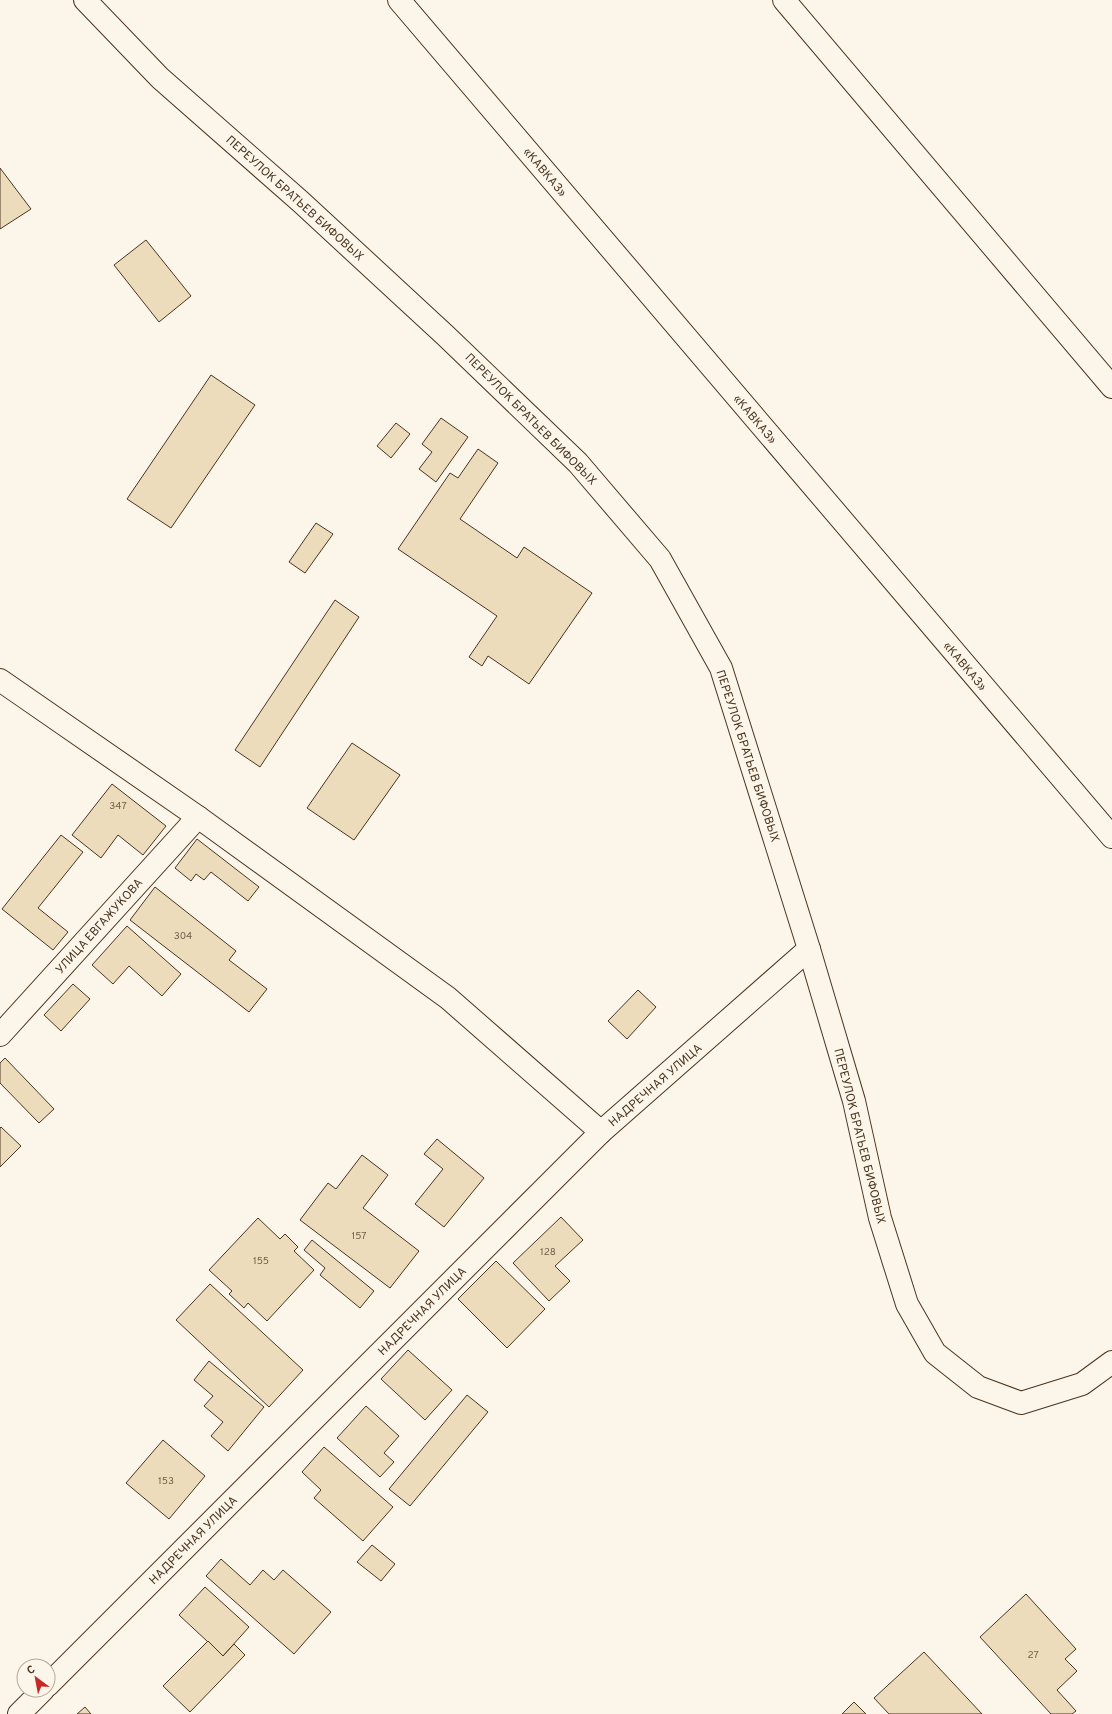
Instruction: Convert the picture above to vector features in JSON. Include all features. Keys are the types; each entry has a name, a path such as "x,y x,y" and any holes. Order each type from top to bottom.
{"main road":[{"name":"ПЕРЕУЛОК БРАТЬЕВ БИФОВЫХ","path":"85,0 160,78 307,207 446,336 578,463 660,559 721,668 809,948 854,1101 882,1225 907,1304 935,1353 978,1387 1021,1403 1082,1384 1112,1362"},
{"name":"«КАВКАЗ»","path":"399,0 1112,837"},
{"path":"784,0 1112,387"},
{"path":"0,680 198,817 448,998 601,1132"},
{"name":"УЛИЦА ЕВГАЖУКОВА","path":"0,1035 198,817"},
{"name":"НАДРЕЧНАЯ УЛИЦА","path":"56,1677 601,1132 809,948"},
{"path":"19,1714 35,1698"}],"building":[{"path":"0,168 31,209 0,229"},
{"path":"146,240 191,296 159,322 114,265"},
{"path":"211,375 255,405 171,528 127,499"},
{"path":"441,418 468,437 436,482 419,469 432,452 422,444"},
{"path":"396,423 410,434 391,458 377,446"},
{"path":"478,449 498,463 460,519 517,558 524,547 592,593 529,684 488,656 482,666 469,657 497,616 398,549 450,473 458,478"},
{"path":"316,523 333,534 305,573 289,562"},
{"path":"335,600 359,617 260,767 235,750"},
{"path":"352,743 400,775 354,840 307,808"},
{"path":"112,784 166,826 143,855 118,835 101,858 72,835"},
{"path":"61,835 83,852 38,908 68,932 53,950 2,909"},
{"path":"197,839 259,887 248,901 211,872 204,880 196,874 191,881 175,868"},
{"path":"155,887 236,951 229,960 267,989 249,1012 130,920"},
{"path":"127,926 181,974 162,996 129,966 113,984 92,965"},
{"path":"73,984 90,999 61,1031 44,1015"},
{"path":"638,990 656,1007 627,1039 608,1021"},
{"path":"5,1058 54,1109 39,1123 0,1083 0,1063"},
{"path":"1,1127 21,1146 0,1167 0,1128"},
{"path":"437,1139 484,1178 444,1227 415,1204 443,1169 424,1154"},
{"path":"362,1155 388,1175 363,1208 419,1251 390,1288 300,1220 328,1183 336,1189"},
{"path":"561,1217 583,1240 555,1266 570,1281 549,1301 513,1263"},
{"path":"258,1218 280,1239 285,1234 298,1247 294,1251 314,1270 267,1321 248,1303 244,1308 229,1294 232,1291 209,1270"},
{"path":"312,1240 374,1291 360,1308 320,1275 325,1268 304,1250"},
{"path":"496,1261 545,1309 507,1348 458,1299"},
{"path":"210,1284 303,1370 269,1407 176,1320"},
{"path":"408,1350 452,1390 425,1420 381,1379"},
{"path":"209,1361 264,1407 228,1451 211,1436 223,1422 204,1406 213,1396 194,1380"},
{"path":"467,1395 488,1412 410,1506 389,1489"},
{"path":"366,1406 399,1436 384,1453 394,1462 380,1477 337,1438"},
{"path":"163,1440 205,1476 169,1519 126,1483"},
{"path":"324,1447 393,1507 363,1541 314,1498 321,1490 302,1472"},
{"path":"372,1545 395,1564 381,1581 357,1562"},
{"path":"221,1559 250,1585 263,1570 274,1580 283,1570 331,1612 294,1654 206,1576"},
{"path":"205,1587 249,1627 223,1656 179,1615"},
{"path":"1026,1594 1076,1649 1065,1659 1077,1671 1057,1690 1076,1711 1072,1714 1051,1714 980,1637"},
{"path":"208,1641 223,1656 234,1644 245,1655 190,1712 163,1686"},
{"path":"924,1652 982,1714 889,1714 874,1698"},
{"path":"854,1702 866,1714 842,1714"},
{"path":"85,1707 91,1714 77,1714"}]}
